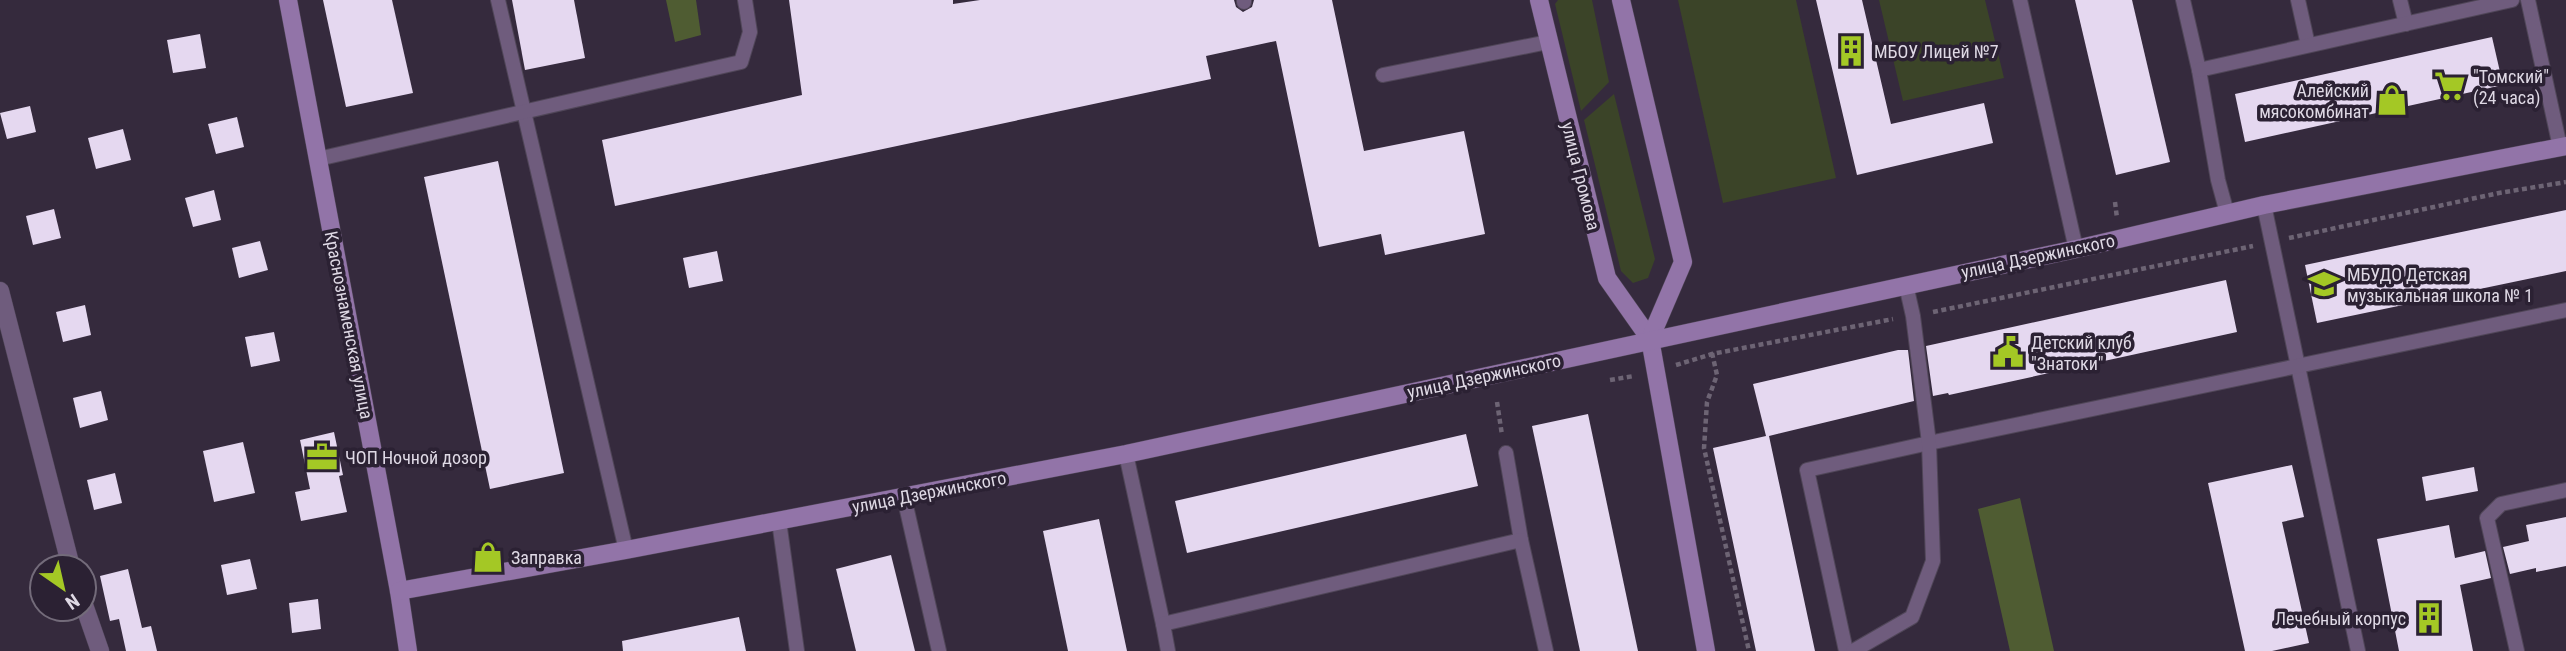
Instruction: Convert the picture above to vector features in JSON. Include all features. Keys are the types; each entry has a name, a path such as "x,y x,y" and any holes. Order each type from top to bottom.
{"street":[{"name":"Краснознаменская улица","path":"288,0 408,651"},
{"name":"улица Громова","path":"1539,0 1607,278 1650,339 1706,651"},
{"path":"1621,0 1683,262 1650,339"},
{"name":"улица Дзержинского","path":"399,591 626,551 1126,454 2076,249 2264,205 2563,146"},
{"path":"0,291 67,553"},
{"path":"90,623 100,651"}],"lane":[{"path":"498,0 626,551"},
{"path":"318,159 741,62 750,32 745,0"},
{"path":"2020,0 2076,249"},
{"path":"2183,0 2199,70 2218,180 2227,213"},
{"path":"2298,0 2308,45"},
{"path":"2400,0 2406,23"},
{"path":"2199,70 2512,0"},
{"path":"2528,0 2563,146"},
{"path":"1383,75 1548,42"},
{"path":"2264,205 2358,651"},
{"path":"1853,651 1912,617 1933,561 1929,443 1913,316 1906,285"},
{"path":"1846,651 1807,470 2566,310"},
{"path":"1506,453 1521,540 1546,651"},
{"path":"1126,454 1168,651"},
{"path":"2517,651 2487,519 2501,503 2566,490"},
{"path":"904,498 939,651"},
{"path":"779,521 797,651"},
{"path":"1163,624 1521,540"}],"path":[{"path":"1712,354 1913,316 2566,181"},
{"path":"1705,327 1717,375 1707,402 1704,449 1749,651"},
{"path":"1497,402 1506,453"}],"green space":[{"path":"666,0 696,0 701,35 675,42"},
{"path":"1558,0 1592,0 1609,82 1581,111 1555,4"},
{"path":"1678,0 1796,0 1836,178 1723,203"},
{"path":"1879,0 1985,0 2004,78 1903,101"},
{"path":"1614,94 1655,259 1648,278 1633,283 1621,271 1584,120"},
{"path":"2020,498 2054,651 2010,651 1978,509"}],"building":[{"path":"323,0 392,0 413,93 346,107"},
{"path":"512,0 574,0 585,58 525,70"},
{"path":"789,0 953,0 953,4 980,0 1234,0 1236,7 1243,12 1252,7 1254,0 1332,0 1364,151 1464,131 1485,234 1385,255 1381,234 1319,247 1276,41 1206,56 1211,79 615,206 602,140 802,95"},
{"name":"МБОУ Лицей №7","path":"1816,0 1862,0 1891,124 1984,103 1993,143 1857,175"},
{"path":"2075,0 2132,0 2170,162 2116,175"},
{"path":"200,34 206,68 173,73 167,40"},
{"path":"2492,37 2503,85 2245,142 2235,94"},
{"path":"30,106 36,132 7,139 0,113"},
{"path":"237,117 244,147 216,154 208,124"},
{"path":"123,129 131,160 96,169 88,138"},
{"path":"498,161 564,473 490,489 424,177"},
{"path":"214,190 221,220 193,227 185,198"},
{"path":"54,209 61,238 33,245 26,216"},
{"path":"2566,210 2566,271 2317,323 2305,265"},
{"path":"260,241 268,270 239,278 232,248"},
{"path":"717,251 723,281 689,288 683,258"},
{"path":"2226,280 2237,332 1949,395 1933,396 1926,346"},
{"path":"85,305 91,335 63,342 56,312"},
{"path":"274,332 280,361 251,367 245,337"},
{"path":"1898,350 1908,350 1914,401 1769,436 1815,651 1756,651 1713,448 1766,436 1753,384"},
{"path":"101,391 108,420 80,428 73,398"},
{"path":"1588,414 1638,651 1580,651 1532,426"},
{"path":"334,432 343,475 339,476 347,512 301,521 295,492 310,489 300,440"},
{"path":"1466,434 1478,486 1187,553 1175,501"},
{"path":"243,442 255,493 214,502 203,451"},
{"path":"2292,465 2304,517 2282,522 2309,643 2272,651 2245,651 2208,483"},
{"path":"2474,467 2478,491 2426,501 2422,477"},
{"path":"115,473 122,503 94,510 87,480"},
{"path":"2566,517 2566,566 2536,572 2536,568 2510,574 2503,547 2529,541 2526,525"},
{"path":"1099,519 1127,651 1068,651 1043,531"},
{"name":"Лечебный корпус","path":"2449,525 2455,558 2485,551 2491,578 2460,585 2473,651 2399,651 2377,539"},
{"path":"891,555 915,651 856,651 836,569"},
{"path":"250,559 257,589 227,595 221,565"},
{"path":"128,569 142,628 151,626 157,651 126,651 119,619 110,621 100,576"},
{"path":"318,599 321,629 292,633 289,603"},
{"path":"739,617 746,651 623,651 622,641"}],"place":[{"name":"МБОУ Лицей №7","path":"1851,51"},
{"name":"\"Томский\" (24 часа)","path":"2450,86"},
{"name":"Алейский мясокомбинат","path":"2392,100"},
{"name":"МБУДО Детская музыкальная школа № 1","path":"2324,284"},
{"name":"Детский клуб \"Знатоки\"","path":"2008,352"},
{"name":"ЧОП Ночной дозор","path":"322,457"},
{"name":"Заправка","path":"488,557"},
{"name":"Лечебный корпус","path":"2429,618"}]}
